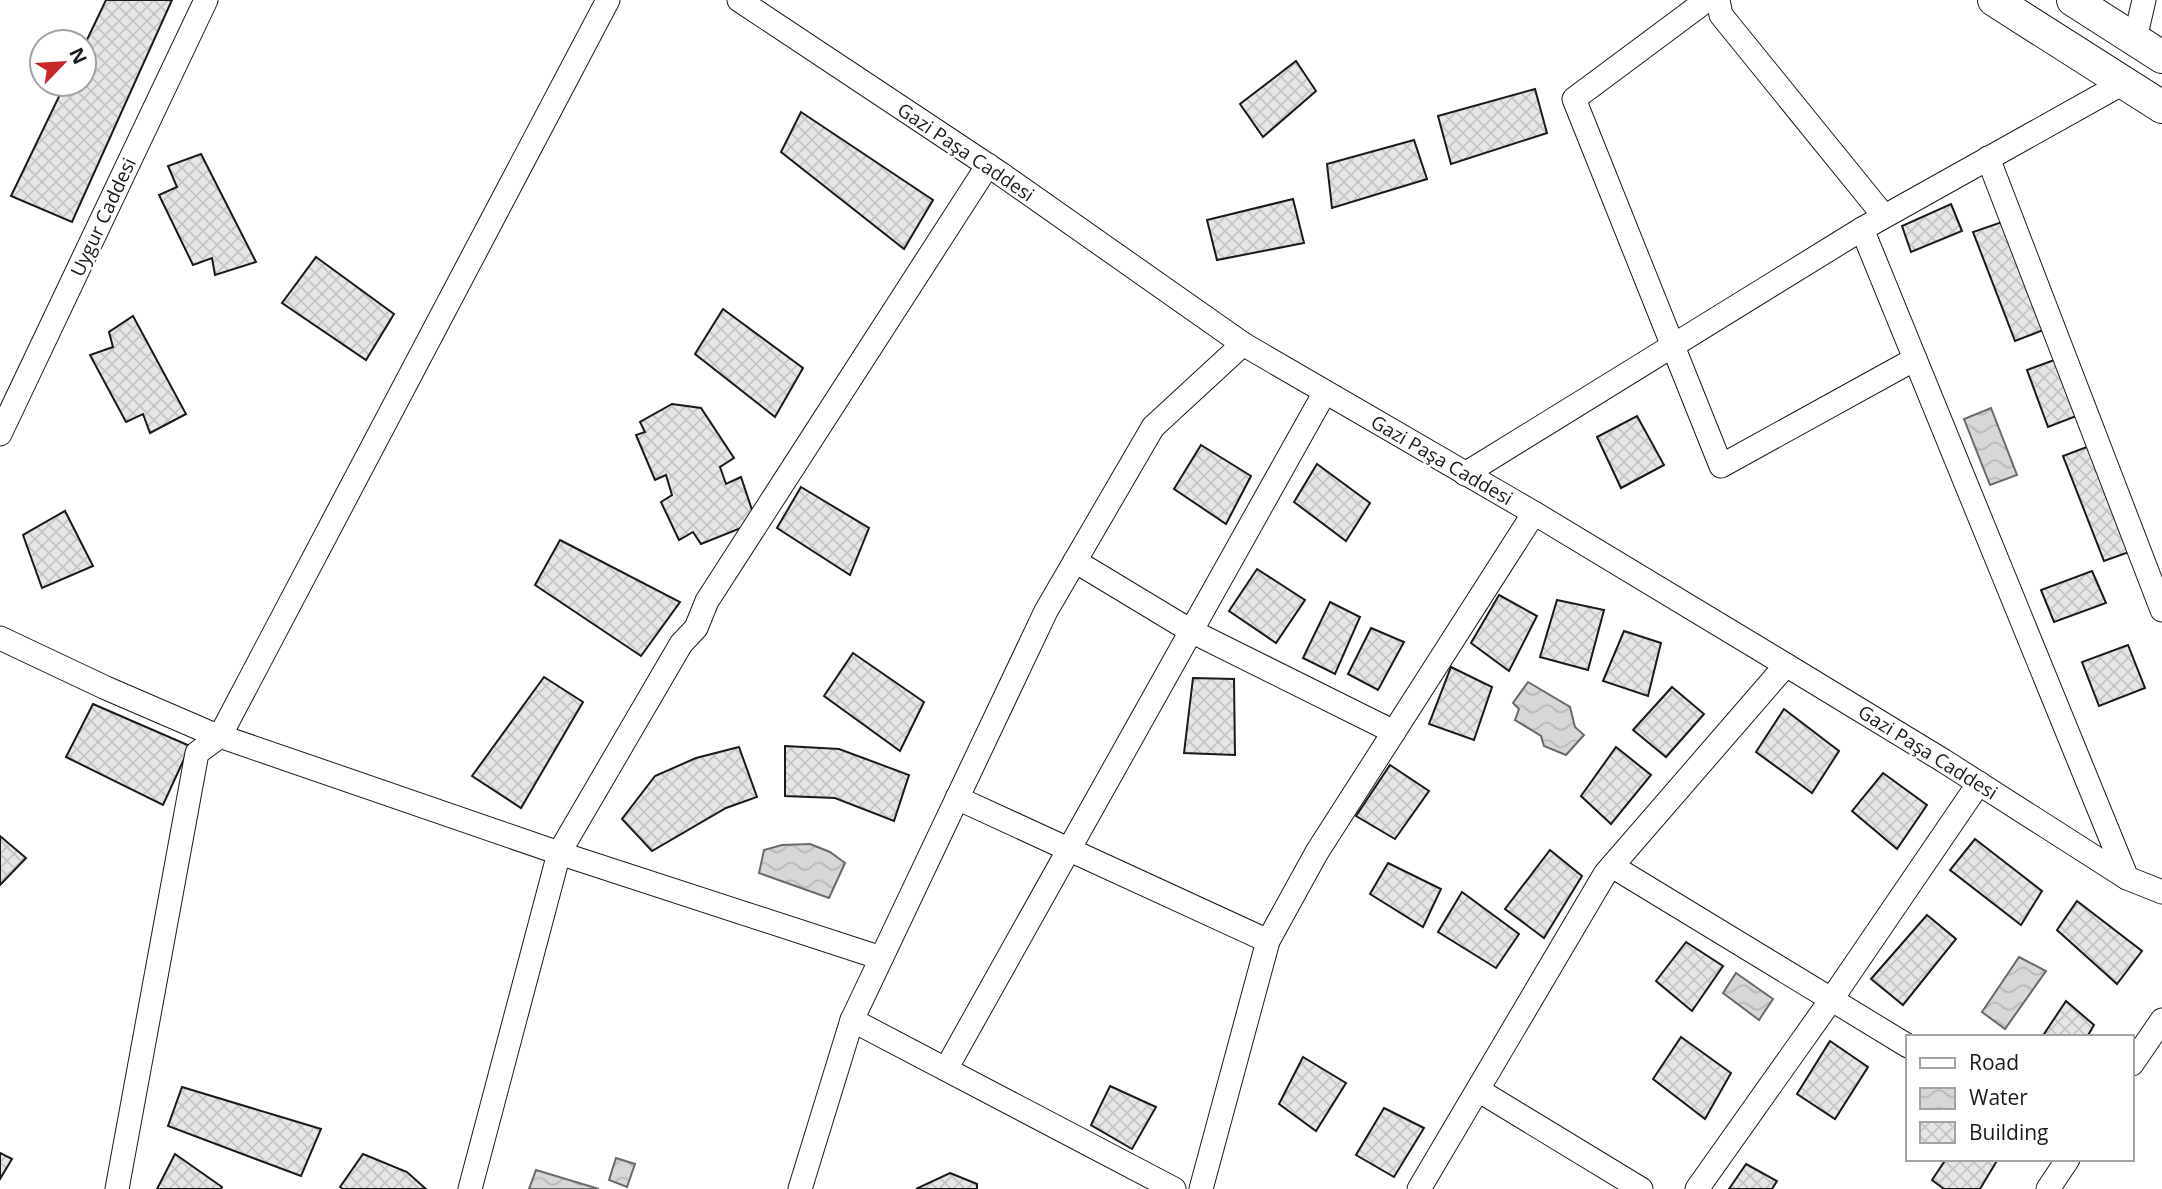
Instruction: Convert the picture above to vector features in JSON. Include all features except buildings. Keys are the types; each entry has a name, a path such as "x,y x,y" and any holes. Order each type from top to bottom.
{"highway":[{"path":"1994,0 2162,107"},
{"path":"2073,0 2162,57"}],"street":[{"name":"Uygur Caddesi","path":"0,434 206,0"},
{"path":"117,1189 197,753 220,736 608,0"},
{"name":"Gazi Paşa Caddesi","path":"739,0 988,165 1243,344 1534,513 1786,665 1979,783 2127,878 2162,892"},
{"path":"1707,0 1574,99 1721,466 1915,359"},
{"path":"1718,0 1721,15 1884,216"},
{"path":"2135,38 2144,0"},
{"path":"1465,474 1862,229 2124,82"},
{"path":"1988,158 2162,610"},
{"path":"470,1189 559,853 681,644 696,628 707,601 988,165"},
{"path":"1862,229 2127,878"},
{"path":"800,1189 852,1020 1046,611 1153,428 1243,344"},
{"path":"946,1069 1325,392"},
{"path":"1201,1189 1268,941 1317,852 1534,513"},
{"path":"1075,561 1191,631 1394,732"},
{"path":"0,638 106,688 220,736 559,853 881,958"},
{"path":"1419,1189 1612,866 1786,665"},
{"path":"1697,1189 1831,1000 1979,783"},
{"path":"957,798 1268,941"},
{"path":"1612,866 1906,1045"},
{"path":"852,1020 1174,1189"},
{"path":"2134,1061 2162,1020"},
{"path":"1478,1090 1641,1189"},
{"path":"2048,1189 2067,1161"}],"water":[{"path":"1991,408 2017,475 1990,485 1964,419"},
{"path":"1528,682 1570,707 1575,727 1584,735 1566,755 1544,746 1541,736 1515,720 1519,709 1513,703"},
{"path":"810,844 830,852 845,863 829,898 759,873 764,850 782,845"},
{"path":"2019,957 2046,971 2005,1029 1982,1012"},
{"path":"1736,973 1773,999 1759,1020 1723,993"},
{"path":"616,1158 635,1164 627,1187 609,1180"},
{"path":"536,1170 599,1189 529,1189"}]}
